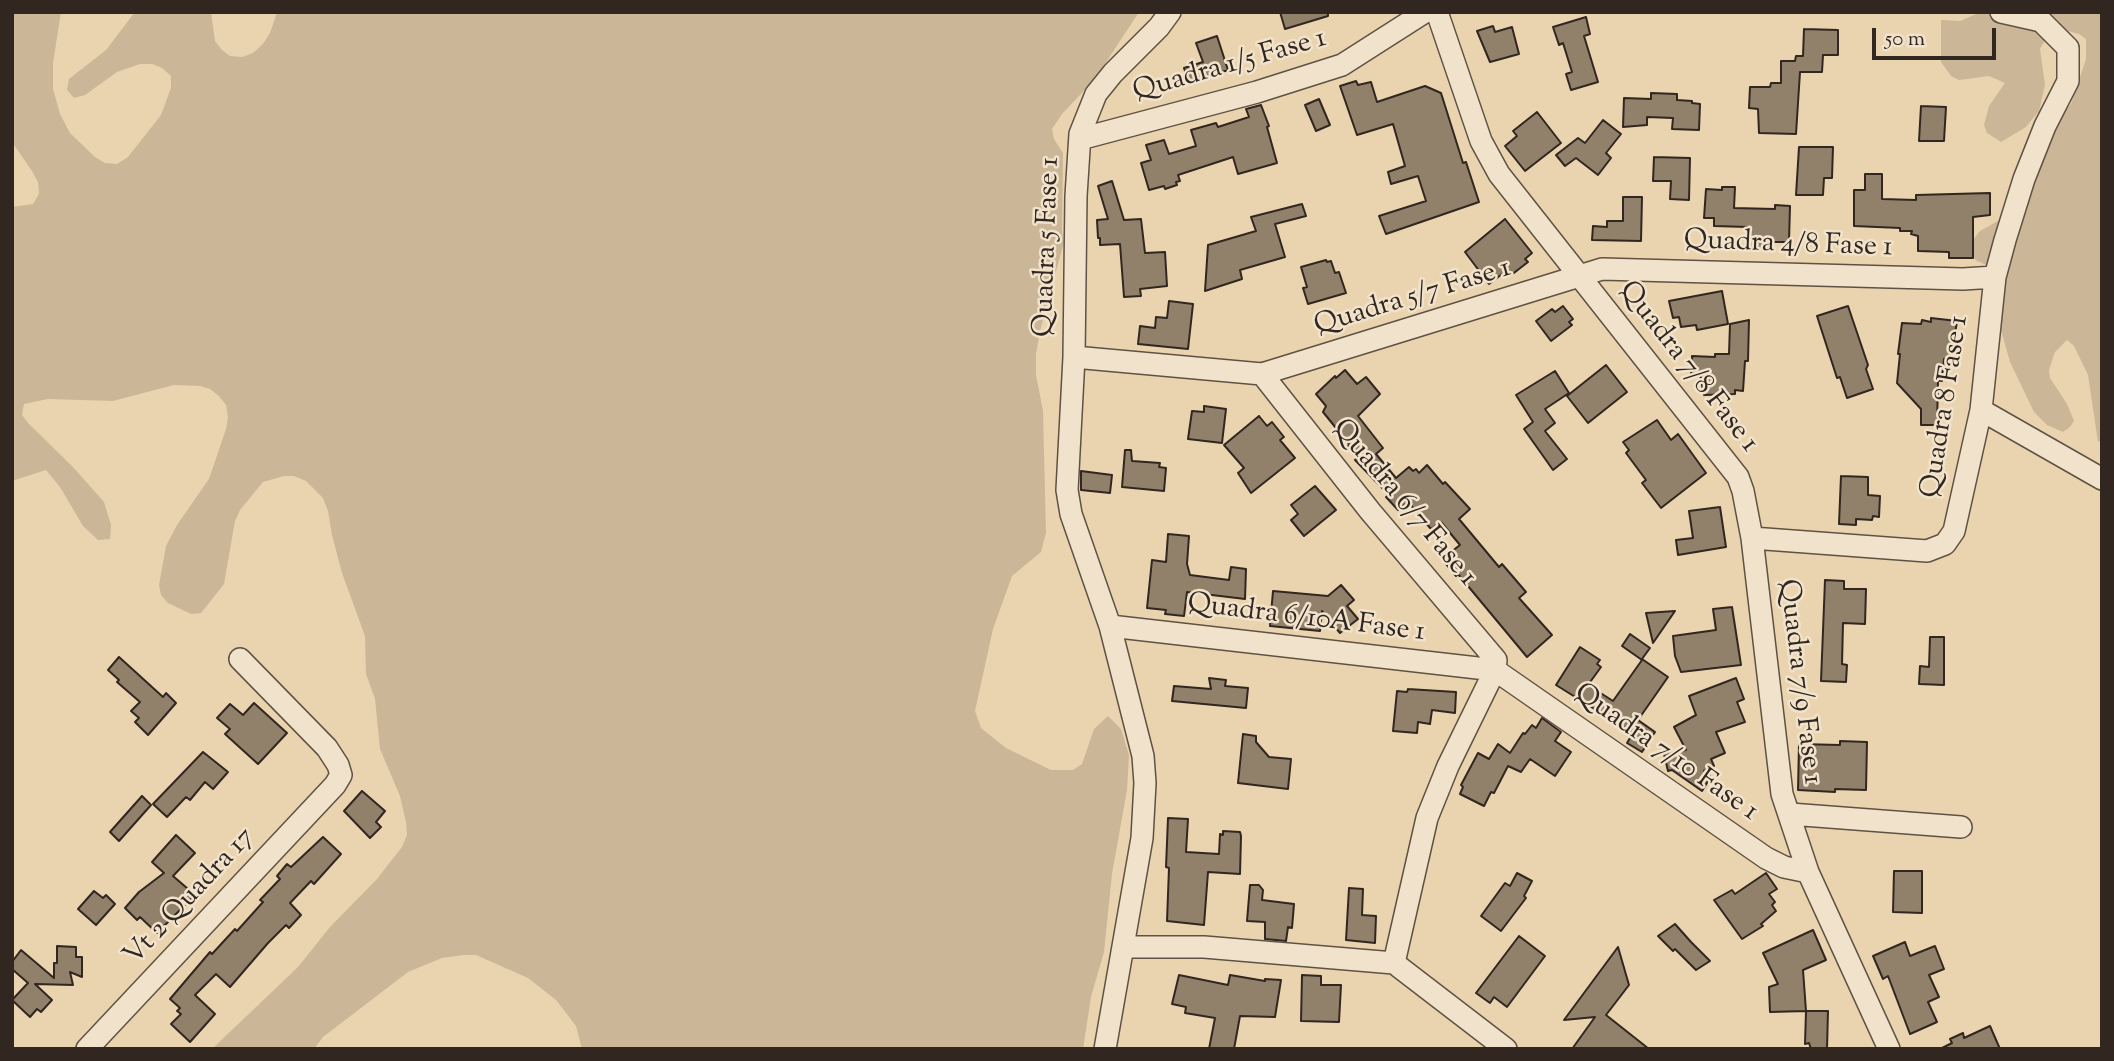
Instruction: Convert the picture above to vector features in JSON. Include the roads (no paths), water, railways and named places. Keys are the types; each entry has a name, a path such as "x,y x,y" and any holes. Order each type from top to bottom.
{"street":[{"name":"Quadra 5 Fase 1","path":"1105,1049 1142,838 1146,783 1140,744 1110,626 1071,514 1067,490 1080,139 1085,116 1104,82 1160,27 1170,12"},
{"name":"Quadra 1/5 Fase 1","path":"1080,139 1257,92 1342,65 1425,12"},
{"name":"Quadra 7/8 Fase 1","path":"1437,12 1488,156 1499,174 1738,477 1752,538"},
{"name":"Quadra 8 Fase 1","path":"1752,538 1927,551 1945,544 1954,531 1981,410 1995,277 2024,179 2045,125 2068,81 2068,48 2041,21 2001,12"},
{"name":"Quadra 4/8 Fase 1","path":"1580,277 1602,269 1963,279 1995,277"},
{"name":"Quadra 5/7 Fase 1","path":"1262,374 1580,277"},
{"path":"1074,357 1262,374"},
{"name":"Quadra 6/7 Fase 1","path":"1262,374 1370,511 1494,657 1497,665 1495,670"},
{"path":"1981,410 2102,479"},
{"name":"Quadra 7/9 Fase 1","path":"1752,538 1782,794 1808,872 1889,1049"},
{"name":"Quadra 6/10A Fase 1","path":"1110,626 1495,670"},
{"name":"Vt 2 Quadra 17","path":"88,1049 335,785 341,775 327,748 240,659"},
{"path":"1394,963 1427,818 1448,766 1495,670"},
{"name":"Quadra 7/10 Fase 1","path":"1495,670 1766,859 1784,867 1808,872"},
{"path":"1790,814 1961,827"},
{"path":"1124,947 1205,947 1394,963 1506,1049"}]}
